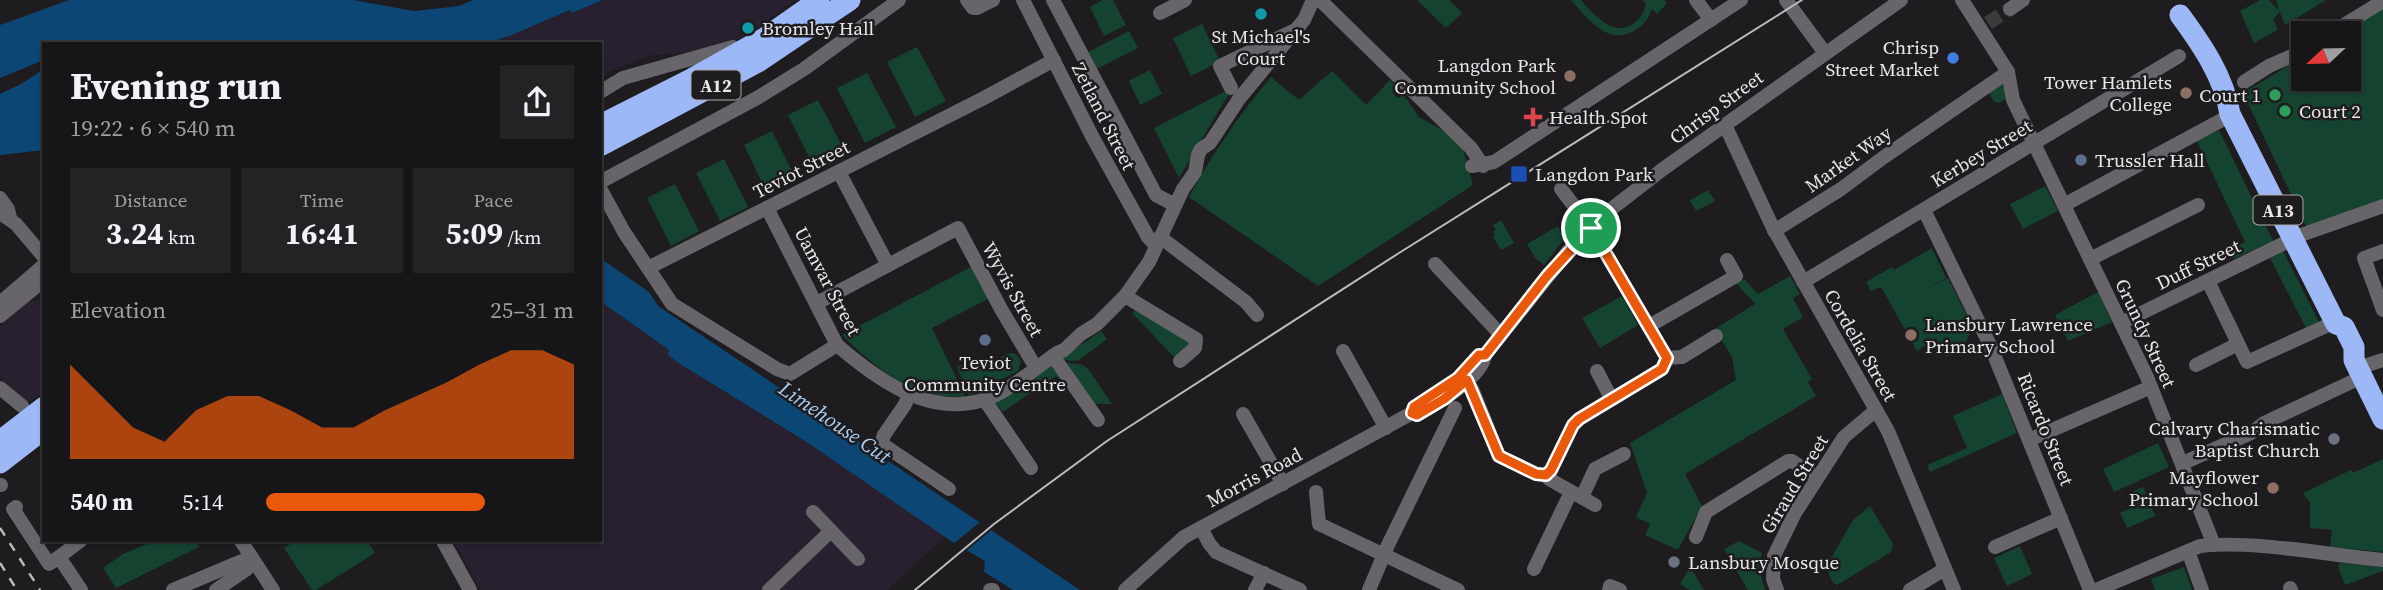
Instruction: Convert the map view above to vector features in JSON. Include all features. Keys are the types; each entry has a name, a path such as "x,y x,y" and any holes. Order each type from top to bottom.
{"highway":[{"name":"A12","path":"602,124 763,39 819,0"},
{"name":"A12","path":"602,145 758,62 850,0"},
{"name":"A13","path":"2176,8 2192,54 2217,103 2230,115 2335,323 2332,333 2342,353 2358,369 2383,419"},
{"path":"733,47 763,39"},
{"path":"0,441 42,409"},
{"path":"0,463 42,431"}],"street":[{"path":"602,181 757,98 804,69 899,0"},
{"path":"972,4 993,0"},
{"name":"Zetland Street","path":"1023,0 1148,237 1237,295 1257,315"},
{"name":"Zetland Street","path":"1053,0 1156,195 1175,205"},
{"path":"1160,13 1185,0"},
{"name":"Uamvar Street","path":"767,208 837,345 909,396 935,403 962,404 984,399 1004,390 1064,351 1125,296 1149,262 1183,189 1195,172 1201,149 1210,143 1236,103 1297,28 1313,0"},
{"path":"1320,0 1404,88 1471,148 1477,166 1494,162 1741,0"},
{"path":"1696,0 1711,20"},
{"path":"1786,0 1825,53"},
{"name":"Chrisp Street","path":"1451,388 1484,361 1485,355 1547,276 1591,228 1637,188 1901,0"},
{"name":"Grundy Street","path":"1962,0 1984,26 2008,72 2014,100 2151,387 2214,545"},
{"path":"2010,9 2023,0"},
{"path":"2350,21 2383,1"},
{"path":"1231,88 1220,66 1297,28"},
{"path":"602,91 623,78 733,47"},
{"path":"1252,50 1260,54 1268,65"},
{"name":"Kerbey Street","path":"1803,282 2179,56"},
{"path":"2244,82 2291,56"},
{"name":"Teviot Street","path":"648,268 1054,60"},
{"name":"Market Way","path":"1774,231 1841,189 2008,72"},
{"path":"2064,205 2230,115"},
{"name":"Cordelia Street","path":"1725,125 1774,231 1876,410 1898,454 1954,590"},
{"path":"817,303 888,265 839,172"},
{"path":"1561,189 1591,228 1667,358"},
{"path":"602,192 624,232 672,304 777,369 790,374 837,345"},
{"path":"0,198 8,208 5,216 42,255"},
{"path":"2090,259 2198,205"},
{"name":"Duff Street","path":"2121,323 2292,239 2383,206"},
{"name":"Ricardo Street","path":"1924,210 1990,345 2090,590"},
{"name":"Wyvis Street","path":"888,265 958,228 1036,368"},
{"path":"2383,251 2364,258 2383,310"},
{"path":"1649,326 1736,276 1727,260"},
{"path":"1435,264 1501,335"},
{"path":"1,309 42,267"},
{"path":"1,309 42,281"},
{"path":"2208,281 2247,362 2335,323"},
{"path":"1125,296 1196,339 1195,348 1180,361"},
{"path":"1667,358 1682,357 1716,336"},
{"path":"2196,365 2238,344"},
{"path":"1343,351 1386,428"},
{"path":"1053,356 1098,420"},
{"path":"1542,475 1551,470 1573,425 1611,398 1662,369 1667,358"},
{"path":"2183,463 2251,433 2358,369 2383,360"},
{"path":"1597,372 1611,398"},
{"path":"1465,377 1499,456 1542,475 1595,505"},
{"path":"2029,440 2151,387"},
{"path":"0,388 18,409 0,400"},
{"name":"Morris Road","path":"1125,590 1177,542 1201,527 1386,428 1412,413 1414,407 1451,388"},
{"path":"909,396 882,441 885,446 949,489"},
{"path":"984,399 1031,468"},
{"path":"1369,590 1455,408"},
{"name":"Giraud Street","path":"1777,590 1773,579 1773,556 1795,513 1844,437 1876,410"},
{"path":"1243,414 1283,484"},
{"path":"1534,569 1576,495 1595,470 1624,454"},
{"path":"1696,537 1706,512 1788,461 1817,478"},
{"path":"1316,492 1319,524 1458,590"},
{"path":"16,507 13,509 49,564 76,544"},
{"path":"813,512 858,559"},
{"path":"1995,548 2061,517"},
{"path":"1201,527 1216,552 1300,590"},
{"path":"769,590 831,531"},
{"path":"242,542 273,590"},
{"path":"444,542 470,590"},
{"path":"2096,590 2200,546 2273,548 2383,560"},
{"path":"2188,551 2202,590"},
{"path":"59,557 81,590"},
{"path":"173,590 245,565 216,590"},
{"path":"1910,590 1945,569"},
{"path":"1255,590 1264,573"}],"shaded area":[{"path":"603,0 795,0 742,39 690,52 648,56 612,70 602,78 602,42 491,42 571,10 573,13"},
{"path":"42,298 42,394 25,404 7,389 0,377 0,327 26,302"},
{"path":"602,302 669,350 705,380 808,443 945,536 888,590 480,590 454,542 602,542"}],"green space":[{"path":"1103,0 1113,0 1126,25 1104,36 1090,7"},
{"path":"1417,0 1449,0 1462,13 1446,28"},
{"path":"1571,0 1581,0 1602,21 1619,28 1637,21 1646,3 1643,0 1664,0 1667,3 1657,14 1652,9 1639,28 1618,35 1603,31"},
{"path":"2260,0 2269,0 2279,11 2276,0 2326,0 2285,25 2280,12 2273,19 2278,30 2254,43 2240,11"},
{"path":"2383,8 2383,200 2307,228 2243,93 2291,64 2291,91 2361,91 2361,21"},
{"path":"1202,24 1219,59 1214,61 1215,64 1191,76 1173,38"},
{"path":"1129,31 1138,48 1097,69 1088,52"},
{"path":"917,47 946,101 915,117 887,62"},
{"path":"1150,70 1162,94 1140,105 1129,81"},
{"path":"1332,71 1366,105 1390,80 1396,86 1392,92 1398,98 1403,94 1419,117 1447,133 1463,149 1473,185 1318,286 1189,197 1227,135 1271,77 1299,100"},
{"path":"867,73 896,127 865,143 837,88"},
{"path":"2003,83 2006,99 1994,102 1989,93"},
{"path":"1226,91 1228,95 1179,178 1154,128"},
{"path":"818,100 847,155 816,171 788,115"},
{"path":"2219,130 2273,241 2234,259 2229,250 2245,242 2197,141"},
{"path":"772,131 796,179 767,193 744,145"},
{"path":"724,159 748,207 720,221 696,173"},
{"path":"675,184 699,231 671,246 647,198"},
{"path":"2045,186 2058,211 2023,229 2010,204"},
{"path":"1708,190 1715,201 1696,211 1690,200"},
{"path":"1501,220 1514,243 1501,250 1493,237 1496,230 1493,225"},
{"path":"1558,226 1565,238 1544,265 1535,258 1527,244"},
{"path":"1932,248 1946,278 1926,289 1948,278 1968,318 1946,329 1947,332 1963,323 1970,334 1962,349 1947,357 1938,349 1937,338 1917,351 1881,287 1871,291 1866,282 1892,267 1894,270"},
{"path":"2283,251 2320,324 2307,330 2270,258"},
{"path":"971,267 988,299 932,328 965,396 930,394 914,388 868,359 842,335"},
{"path":"1790,276 1800,294 1793,298 1803,317 1783,329 1812,379 1808,382 1816,396 1685,474 1702,506 1678,550 1645,535 1650,524 1636,517 1647,493 1630,443 1736,380 1732,357 1715,329 1755,304 1736,283 1744,279 1758,294"},
{"path":"2098,292 2112,322 2068,341 2055,315"},
{"path":"1622,296 1638,325 1600,348 1582,318"},
{"path":"1137,309 1190,343 1176,359 1132,313"},
{"path":"1101,331 1107,339 1078,361 1062,358"},
{"path":"1010,353 1016,354 1021,361 1018,371 969,396 957,367 972,360 976,369"},
{"path":"1064,364 1083,365 1088,369 1112,404 1093,404"},
{"path":"1052,365 1061,378 1056,376 1032,392 1026,383"},
{"path":"1023,386 1030,393 1003,412 995,402"},
{"path":"2002,394 2017,433 1930,472 1927,465 1967,448 1953,416"},
{"path":"2158,443 2169,467 2114,492 2103,469"},
{"path":"2383,459 2383,552 2330,547 2332,530 2310,528 2310,502 2303,493 2351,470 2353,473"},
{"path":"2143,487 2155,516 2127,528 2120,513 2138,505 2133,491"},
{"path":"1870,506 1893,544 1891,552 1837,585 1833,583 1826,567 1853,520"},
{"path":"1739,541 1762,553 1759,569 1765,590 1748,590 1724,549"},
{"path":"152,542 196,542 199,547 116,588 103,568 123,554"},
{"path":"293,542 368,542 375,553 312,590 284,548"},
{"path":"2020,546 2032,574 2007,586 1994,558"},
{"path":"2340,563 2383,567 2383,571 2345,585 2338,566"},
{"path":"1690,567 1704,590 1690,590 1680,584"},
{"path":"2184,567 2192,590 2155,590 2151,579"}],"water":[{"path":"69,0 353,0 414,11 459,6 473,0 603,0 572,13 570,10 491,42 42,42 42,61 0,78 0,25"},
{"path":"42,70 42,80 39,84 42,86 42,150 0,155 0,94"},
{"path":"602,259 649,292 658,306 1080,590 1013,590 984,572 985,561 951,541 808,443 680,364 668,355 669,350 602,302"}],"pier":[{"path":"984,519 995,527 965,552 953,544"}],"tunnel":[{"path":"1988,23 2010,9"}],"tram line":[{"path":"915,590 994,524 1107,441 1399,253 1802,0"}],"railway":[{"path":"0,528 40,590"},
{"path":"0,563 17,590"}],"place":[{"name":"St Michael's Court","path":"1261,14"},
{"name":"Bromley Hall","path":"748,28"},
{"name":"Chrisp Street Market","path":"1953,58"},
{"name":"Langdon Park Community School","path":"1570,76"},
{"name":"Tower Hamlets College","path":"2186,93"},
{"name":"Court 1","path":"2275,95"},
{"name":"Court 2","path":"2285,111"},
{"name":"Health Spot","path":"1533,117"},
{"name":"Trussler Hall","path":"2081,160"},
{"name":"Langdon Park","path":"1519,174"},
{"name":"Lansbury Lawrence Primary School","path":"1911,335"},
{"name":"Teviot Community Centre","path":"985,340"},
{"name":"Calvary Charismatic Baptist Church","path":"2334,439"},
{"name":"Mayflower Primary School","path":"2273,488"},
{"name":"Lansbury Mosque","path":"1674,562"}],"route":[{"path":"1591,228 1667,358 1662,369 1579,419 1573,425 1546,475 1536,474 1499,456 1467,380 1433,406 1417,415 1412,413 1414,407 1463,374 1479,355 1485,355 1547,276 1591,228"}],"water label":[{"name":"Limehouse Cut","path":"835,422"}]}
